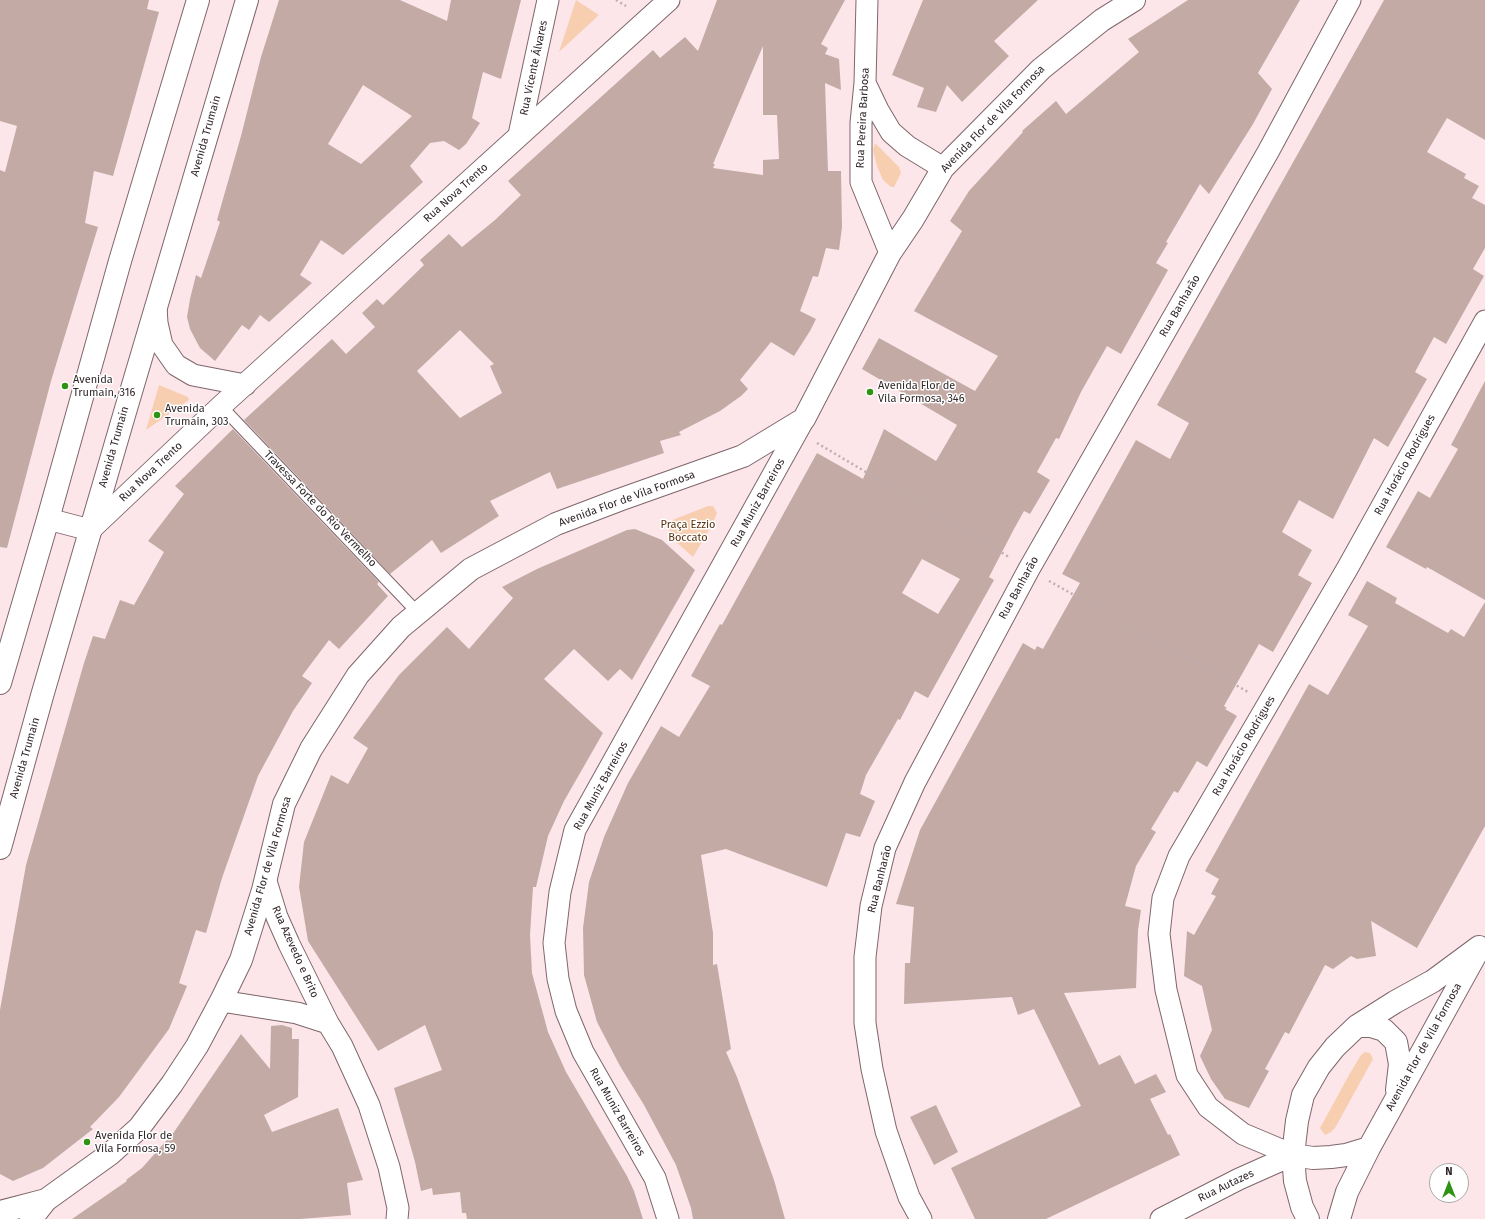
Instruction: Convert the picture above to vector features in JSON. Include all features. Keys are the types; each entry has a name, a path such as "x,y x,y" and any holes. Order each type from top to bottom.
{"street":[{"path":"0,683 48,519 120,261 198,0"},
{"name":"Avenida Trumain","path":"0,848 90,530 247,0"},
{"name":"Rua Vicente Álvares","path":"519,135 548,0"},
{"name":"Rua Nova Trento","path":"90,530 221,406 245,386 669,0"},
{"name":"Rua Pereira Barbosa","path":"867,0 866,83 861,123 861,182 890,254"},
{"name":"Avenida Flor de Vila Formosa","path":"31,1219 46,1200 110,1154 138,1128 172,1084 197,1046 241,960 266,880 284,804 311,749 358,675 401,627 471,569 556,524 743,456 804,419 890,254 914,219 943,168 1041,69 1102,20 1134,0"},
{"name":"Rua Banharão","path":"921,1219 909,1197 886,1131 872,1068 865,1023 865,956 872,906 886,848 916,782 1029,569 1268,152 1350,0"},
{"path":"866,83 878,110 892,132 907,146 943,168"},
{"path":"156,305 156,322 162,345 176,365 193,375 245,386"},
{"name":"Rua Horácio Rodrigues","path":"1293,1155 1243,1134 1208,1107 1187,1076 1166,990 1159,934 1163,898 1179,856 1347,569 1485,321"},
{"name":"Rua Muniz Barreiros","path":"668,1219 655,1178 583,1052 566,1011 558,979 554,944 560,892 575,830 804,419"},
{"path":"48,519 90,530"},
{"name":"Rua Azevedo e Brito","path":"266,880 277,917 289,944 328,1022 342,1046 370,1105 389,1167 398,1208 397,1219"},
{"name":"Avenida Flor de Vila Formosa","path":"1308,1219 1302,1207 1295,1181 1293,1155 1297,1121 1303,1095 1319,1067 1335,1047 1357,1026 1395,1002 1434,981 1482,942"},
{"name":"Avenida Flor de Vila Formosa","path":"1339,1219 1347,1192 1369,1148 1482,942"},
{"name":"Rua Azevedo e Brito","path":"221,1001 297,1012 328,1022"},
{"path":"1357,1026 1371,1026 1384,1030 1396,1042 1400,1064 1395,1100"},
{"path":"1293,1155 1313,1158 1331,1157 1346,1155 1369,1148"},
{"name":"Rua Autazes","path":"1161,1219 1238,1179 1293,1155"},
{"name":"Avenida Flor de Vila Formosa","path":"0,1212 46,1200"}],"lane":[{"name":"Travessa Forte do Rio Vermelho","path":"221,406 418,613"}],"green space":[{"path":"576,0 599,15 559,52"},
{"path":"875,143 899,167 901,173 894,187 891,187 883,180 877,166 873,150"},
{"path":"159,385 188,397 189,400 146,430"},
{"name":"Praça Ezzio Boccato","path":"708,506 713,506 717,513 712,525 693,557 674,540 665,523"},
{"path":"1365,1052 1370,1053 1373,1059 1335,1128 1325,1135 1320,1128 1349,1075 1361,1055"}],"building":[{"path":"0,0 149,0 147,9 159,12 113,176 94,171 85,223 98,227 51,381 7,548 0,547 0,170 5,172 17,126 0,121"},
{"path":"279,0 400,0 447,21 451,0 521,0 501,79 483,72 472,118 480,123 466,144 459,150 444,141 430,143 410,166 423,182 343,255 321,240 300,275 312,283 269,322 260,315 249,330 242,325 215,361 200,348 190,329 187,317 196,275 201,278 220,222 217,220 241,136 261,57","holes":["363,85 412,116 361,164 328,144"]},
{"path":"717,0 845,0 821,44 828,48 825,54 839,59 841,90 825,83 828,171 841,171 842,227 839,250 826,248 818,277 813,276 800,311 816,319 810,331 794,356 771,342 740,380 748,389 720,411 679,432 681,435 660,441 664,453 557,489 550,472 490,501 499,516 441,553 432,540 390,574 244,420 332,339 346,354 375,327 362,313 377,299 383,305 424,265 420,260 449,234 462,247 495,220 521,195 508,181 653,50 660,58 685,37 698,51","holes":["763,46 763,115 777,115 779,159 763,160 763,175 713,168 715,164 713,164","460,330 494,364 490,366 502,393 460,418 417,371"]},
{"path":"923,0 1038,0 994,41 1009,56 962,102 947,85 936,112 917,107 924,88 892,75"},
{"path":"1188,0 1300,0 1258,73 1272,89 1253,124 1209,194 1200,184 1166,242 1168,243 1156,263 1168,270 1121,354 1107,346 1081,392 1059,439 1056,438 1037,472 1050,480 1030,514 1024,511 989,577 994,580 928,698 915,691 900,720 898,719 866,775 860,794 875,801 860,837 846,833 827,887 726,849 701,855 713,933 713,965 717,964 731,1049 726,1052 737,1077 774,1180 785,1219 693,1219 691,1208 676,1165 597,1022 584,975 583,928 589,882 604,837 628,783 661,726 679,737 710,686 691,676 720,624 722,625 817,453 863,479 884,429 936,461 957,425 862,369 879,338 975,391 998,356 914,311 962,231 950,221 969,191 1023,132 1022,131 1056,101 1066,114 1139,52 1128,39","holes":["922,559 960,579 938,614 902,593"]},
{"path":"1384,0 1485,0 1485,140 1447,118 1427,152 1466,174 1464,178 1479,186 1472,198 1485,205 1485,248 1473,269 1484,276 1446,344 1434,337 1415,372 1427,379 1388,447 1374,438 1333,519 1299,500 1282,532 1312,550 1298,575 1312,583 1273,652 1259,644 1224,706 1227,708 1225,709 1237,716 1207,767 1197,761 1178,793 1174,791 1151,829 1156,832 1136,866 1125,906 1141,910 1138,930 1136,988 1064,993 1099,1065 1120,1055 1135,1084 1156,1074 1166,1092 1150,1099 1180,1155 1046,1219 975,1219 951,1168 1081,1106 1034,1009 1018,1015 1012,997 904,1004 905,963 910,963 914,907 896,904 920,830 1023,643 1035,650 1037,646 1043,649 1080,583 1062,574 1136,440 1170,459 1189,423 1157,405"},
{"path":"1485,381 1485,600 1427,567 1426,569 1386,547 1418,491 1430,498 1458,449 1451,445"},
{"path":"233,429 379,582 377,584 388,596 339,649 329,640 302,676 312,683 293,711 258,776 222,878 206,933 196,930 179,983 187,986 169,1029 119,1097 90,1127 93,1129 43,1168 13,1181 0,1174 0,1010 26,865 84,663 93,636 105,639 120,600 134,605 164,552 148,541 184,494 175,486"},
{"path":"635,529 662,540 695,570 632,680 620,669 608,681 574,649 544,679 603,733 564,801 548,836 536,887 533,887 530,935 532,973 548,1032 566,1072 627,1176 634,1191 643,1219 467,1219 466,1213 462,1213 460,1192 433,1195 432,1188 421,1191 415,1162 394,1088 442,1070 425,1025 378,1051 308,941 299,887 304,842 331,775 348,784 368,748 353,738 399,675 447,627 469,649 513,598 502,587 537,569 627,530"},
{"path":"1367,581 1397,598 1395,603 1448,633 1451,629 1464,637 1485,602 1485,826 1417,948 1371,921 1376,956 1357,959 1351,956 1333,969 1325,965 1289,1034 1285,1032 1265,1069 1269,1071 1249,1108 1225,1099 1211,1079 1200,1056 1212,1030 1202,986 1184,976 1187,931 1194,935 1216,896 1211,894 1219,879 1205,871 1309,684 1328,695 1368,626 1348,615"},
{"path":"282,1025 292,1028 292,1039 299,1039 298,1097 264,1115 272,1132 338,1108 363,1180 347,1183 351,1215 300,1219 72,1219 127,1181 126,1180 142,1168 174,1132 241,1034 270,1069 271,1026"},
{"path":"936,1105 958,1152 934,1165 910,1117"}],"place":[{"name":"Avenida Trumain, 316","path":"65,386"},
{"name":"Avenida Flor de Vila Formosa, 346","path":"870,392"},
{"name":"Avenida Trumain, 303","path":"157,415"},
{"name":"Avenida Flor de Vila Formosa, 59","path":"87,1142"}]}
